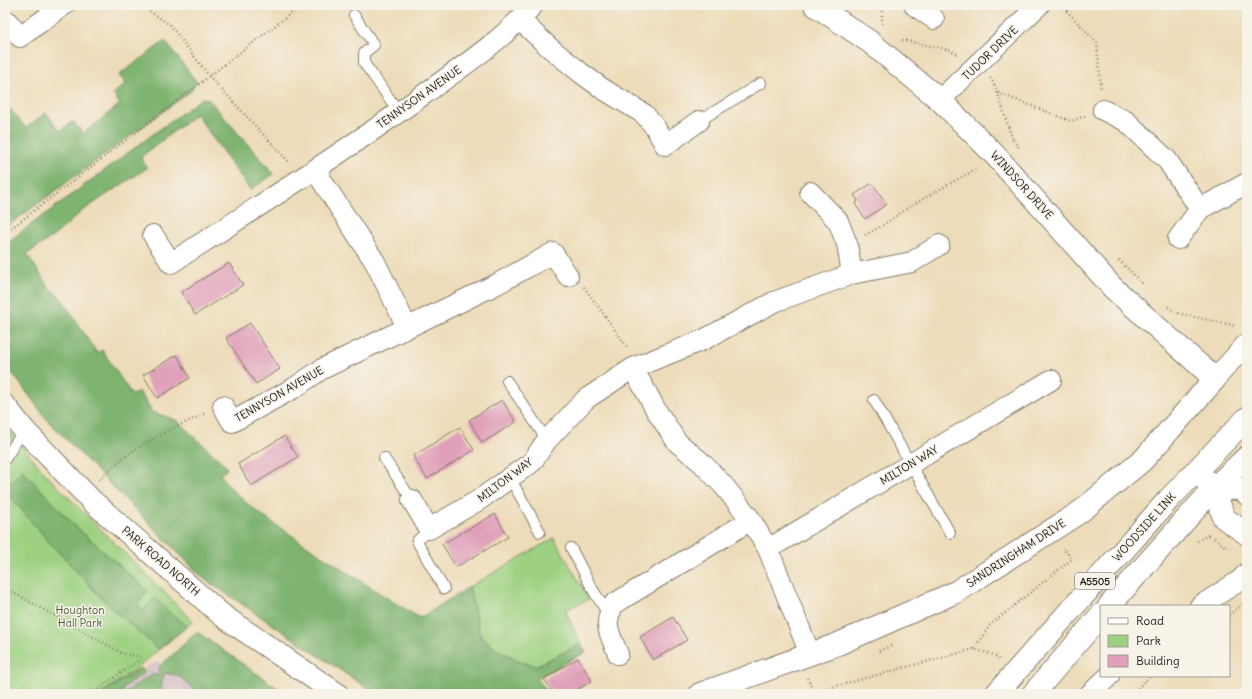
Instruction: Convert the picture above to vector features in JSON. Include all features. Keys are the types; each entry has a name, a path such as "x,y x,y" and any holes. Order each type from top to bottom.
{"street":[{"path":"7,21 20,37 64,5"},
{"name":"TENNYSON AVENUE","path":"153,235 171,263 315,170 399,112 479,54 520,20 533,5"},
{"name":"WINDSOR DRIVE","path":"815,5 870,42 940,100 1009,171 1113,288 1216,379"},
{"path":"914,5 934,19"},
{"name":"TUDOR DRIVE","path":"940,100 1039,5"},
{"path":"520,20 550,48 603,90 644,114 655,126 665,145 699,121"},
{"path":"1103,110 1126,122 1167,160 1200,209"},
{"path":"315,170 375,262 407,326"},
{"path":"1178,239 1200,209 1247,183"},
{"path":"810,192 838,221 847,244 852,274"},
{"name":"MILTON WAY","path":"429,529 479,500 532,462 547,440 586,399 633,368 703,340 774,302 852,274 912,262 939,245"},
{"name":"TENNYSON AVENUE","path":"223,406 232,422 294,388 322,369 407,326 497,284 553,253 568,276"},
{"name":"SANDRINGHAM DRIVE","path":"700,694 724,689 838,644 956,592 1080,512 1143,460 1216,379 1244,335"},
{"path":"633,368 656,410 678,442 702,463 724,486 751,520 768,549 810,654"},
{"name":"MILTON WAY","path":"768,549 1050,380"},
{"name":"PARK ROAD NORTH","path":"5,406 24,430 92,501 223,616 337,694"},
{"name":"WOODSIDE LINK","path":"996,694 1163,504 1247,418"},
{"name":"A5505","path":"1110,605 1214,488 1247,456"},
{"path":"1196,471 1214,488 1224,518 1247,534"},
{"path":"1214,488 1242,489 1247,494"},
{"path":"412,500 429,529"},
{"path":"618,654 606,625 608,614 614,604 751,520"},
{"path":"1202,605 1239,581 1247,573"},
{"path":"1033,694 1100,616"},
{"path":"1090,694 1108,677"}],"lane":[{"path":"354,15 374,45 364,53 364,62 399,112"},
{"path":"699,121 761,83"},
{"path":"506,381 547,440"},
{"path":"874,400 950,533"},
{"path":"5,459 24,430"},
{"path":"384,458 412,500"},
{"path":"510,478 540,532"},
{"path":"429,529 417,541 444,589"},
{"path":"571,548 592,590 608,614"}],"path":[{"path":"145,5 148,10 170,25 210,77 295,168"},
{"path":"5,233 302,5"},
{"path":"998,93 1071,121 1103,110 1097,43 1061,5"},
{"path":"1013,140 1021,150"},
{"path":"1117,258 1147,288"},
{"path":"568,276 581,283 630,351 633,368"},
{"path":"1167,306 1177,313 1244,335"},
{"path":"97,482 111,467 146,441 223,406"},
{"path":"1193,543 1210,534 1216,541 1233,552"},
{"path":"974,649 990,625 1072,559 1062,547"},
{"path":"5,588 122,653 142,658 91,694"},
{"path":"1230,614 1247,602"},
{"path":"806,677 814,692 974,649 994,655 1004,662"},
{"path":"1132,694 1149,677"}],"shaded area":[{"path":"157,661 213,694 107,694"}],"green space":[{"path":"165,41 196,81 192,90 5,228 5,103 26,128 46,113 60,131 73,121 83,134 120,104 113,94 126,84 119,75"},
{"path":"202,98 208,99 274,174 250,190 196,114 141,157 147,168 82,211 55,235 27,254 49,288 61,298 97,353 102,350 132,395 139,391 152,412 176,420 224,464 227,469 220,474 238,496 273,523 420,618 469,587 480,636 496,649 522,662 536,666 581,644 586,652 537,678 549,694 376,694 203,578 48,421 5,363 5,244"},
{"name":"Houghton Hall Park","path":"5,426 48,477 193,621 136,669 100,694 5,694"},
{"path":"22,470 73,524 148,591 137,605 144,610 155,598 171,614 188,626 158,649 109,606 50,543 5,491 5,488"},
{"path":"554,538 589,599 565,610 581,644 536,666 522,662 495,649 480,636 469,587"},
{"path":"197,632 286,694 193,694 194,690 178,675 164,673 160,694 127,694 128,691 152,674 158,676 159,667"},
{"path":"141,668 145,672 124,687 122,694 101,694"}],"building":[{"path":"872,183 887,204 865,219 855,204 858,201 854,195"},
{"path":"229,263 243,285 195,315 181,292"},
{"path":"250,323 280,369 256,384 226,338"},
{"path":"177,355 190,378 157,398 143,375"},
{"path":"502,400 516,422 482,443 469,420"},
{"path":"460,427 474,450 427,479 413,456"},
{"path":"284,436 298,457 251,486 238,464"},
{"path":"495,514 508,537 456,567 442,544"},
{"path":"673,617 687,640 653,660 640,637"},
{"path":"578,658 592,681 570,694 554,694 544,679"}]}
